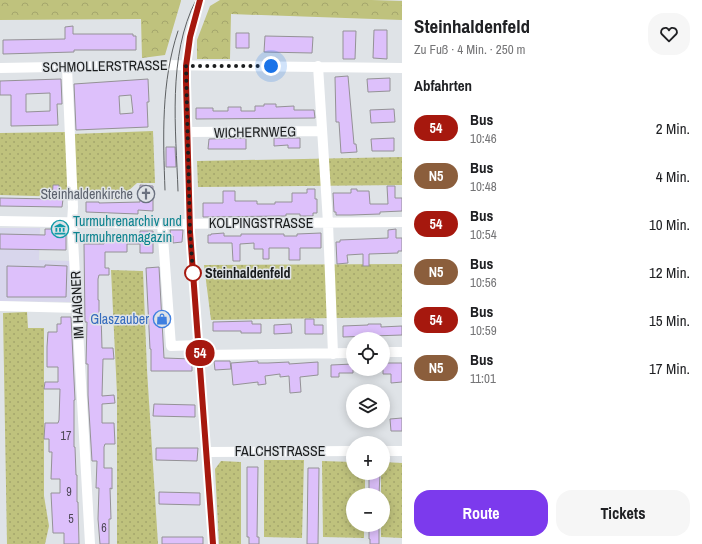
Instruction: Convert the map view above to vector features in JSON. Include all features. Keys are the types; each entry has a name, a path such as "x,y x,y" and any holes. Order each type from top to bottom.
{"street":[{"path":"200,0 190,37 186,66 190,223 213,544"},
{"path":"318,66 328,223 333,354"},
{"name":"SCHMOLLERSTRASSE","path":"0,68 318,66 402,68"},
{"name":"IM HAIGNER","path":"67,67 73,207 72,222 90,544"},
{"name":"WICHERNWEG","path":"188,132 322,131"},
{"name":"KOLPINGSTRASSE","path":"0,221 162,224 402,222"},
{"path":"162,224 172,346 200,350 346,353"},
{"path":"0,306 78,308"},
{"path":"390,352 402,352"},
{"name":"FALCHSTRASSE","path":"207,452 346,451"},
{"path":"390,451 402,451"}],"shaded area":[{"path":"0,228 40,228 39,260 71,261 70,302 0,301"}],"green space":[{"path":"0,0 181,1 165,55 142,58 141,19 0,20"},
{"path":"220,0 402,1 402,20 231,14 230,59 197,59 197,40 210,6"},
{"path":"153,131 155,183 137,183 118,200 77,198 73,134"},
{"path":"66,132 69,197 0,195 0,133"},
{"path":"402,157 402,185 198,187 197,161"},
{"path":"402,264 402,317 211,320 204,265"},
{"path":"111,270 143,271 147,370 158,544 117,544 117,394"},
{"path":"27,312 28,328 44,328 44,496 49,526 45,544 7,544 3,313"},
{"path":"264,460 304,460 302,538 264,537"},
{"path":"221,461 241,462 241,544 219,544 215,469"},
{"path":"322,461 346,462 346,480 365,480 365,488 346,488 346,532 364,532 364,538 323,537"},
{"path":"390,462 402,463 402,538 381,537 381,532 390,532 390,488 381,488 381,480 390,480"}],"building":[{"path":"73,26 73,34 133,34 133,36 136,36 136,50 74,50 74,52 3,54 3,40 65,39 65,27"},
{"path":"374,30 387,30 387,59 373,58"},
{"path":"343,31 356,31 355,59 343,59"},
{"path":"236,33 249,33 249,48 236,48"},
{"path":"265,36 313,37 312,53 264,52"},
{"path":"348,76 354,144 356,144 357,152 341,153 339,122 336,122 335,77"},
{"path":"390,78 390,91 368,92 367,79"},
{"path":"61,79 62,104 57,104 58,125 11,126 11,95 0,95 0,81","holes":["50,93 50,111 26,112 26,94"]},
{"path":"148,79 148,127 76,130 74,84","holes":["131,95 133,113 120,114 119,96"]},
{"path":"264,104 276,104 276,107 294,106 294,110 314,110 315,118 196,119 196,108 213,108 213,111 228,111 228,107 241,107 241,111 255,111 255,106 264,106"},
{"path":"394,109 395,122 371,123 370,110"},
{"path":"246,138 246,149 208,149 209,139"},
{"path":"274,138 300,138 300,148 288,148 288,145 274,146"},
{"path":"394,138 394,151 372,151 371,139"},
{"path":"166,147 175,147 176,167 166,167"},
{"path":"53,185 59,185 59,199 63,199 62,207 0,206 0,198 52,199"},
{"path":"140,185 153,186 153,211 138,210 138,214 86,212 86,202 140,202"},
{"path":"387,186 395,186 395,198 402,198 402,211 380,212 380,214 351,215 336,215 336,212 334,212 333,193 351,193 351,189 357,189 357,191 369,191 370,204 388,204"},
{"path":"307,189 315,189 317,213 313,213 313,216 286,214 286,216 203,217 203,203 223,203 223,191 235,191 235,201 257,201 257,204 275,204 275,202 292,202 292,193 307,193"},
{"path":"45,229 66,229 66,250 0,249 0,234 45,235"},
{"path":"396,229 396,238 402,238 402,251 398,251 398,253 369,254 369,266 363,266 363,254 347,255 348,263 337,264 336,242 340,242 340,240 388,238 388,230"},
{"path":"170,230 183,230 182,242 173,243 173,236 171,237"},
{"path":"140,231 153,231 153,253 140,253 140,244 127,244 127,252 105,252 105,268 109,268 109,275 99,275 98,279 98,300 99,313 101,313 102,348 113,348 114,359 103,359 102,396 114,395 115,403 102,404 102,423 114,423 115,444 105,444 104,447 104,468 112,468 112,489 110,488 111,519 109,519 109,544 100,544 98,519 99,488 96,488 97,461 92,461 88,395 88,364 86,364 87,322 85,322 84,244 104,244 104,236 140,237"},
{"path":"224,233 224,236 241,236 241,234 284,234 284,236 297,236 297,234 321,233 321,248 300,248 300,260 289,260 289,248 269,248 269,259 263,259 263,249 254,249 254,243 240,244 240,261 233,261 232,243 208,243 208,235"},
{"path":"45,265 67,266 66,297 7,297 7,266 45,267"},
{"path":"159,267 164,358 192,359 192,371 151,371 146,268"},
{"path":"61,317 71,317 75,400 74,447 77,475 79,544 64,544 64,533 53,533 51,493 60,493 60,479 51,479 52,452 49,452 49,439 44,439 45,423 58,423 59,420 60,389 44,389 45,382 58,382 58,367 47,367 47,347 48,332 57,332 57,324 61,324"},
{"path":"305,319 314,319 314,325 323,325 323,334 305,334"},
{"path":"252,321 252,324 261,324 261,333 213,331 213,322"},
{"path":"291,324 292,333 274,334 274,325"},
{"path":"381,324 381,327 402,326 402,335 390,335 390,332 346,332 346,337 343,337 343,326"},
{"path":"214,361 230,361 231,369 215,370"},
{"path":"258,361 258,363 289,362 289,364 318,362 318,375 300,377 301,392 290,393 289,376 280,377 280,374 265,376 266,384 258,385 258,382 233,385 231,363"},
{"path":"390,363 402,363 402,382 391,383"},
{"path":"346,364 346,373 339,373 339,377 331,377 331,365"},
{"path":"154,404 195,405 195,417 153,416"},
{"path":"402,418 402,431 391,431 390,419"},
{"path":"156,448 198,448 197,461 156,460"},
{"path":"247,467 258,467 257,537 259,537 259,544 249,544 249,537 247,537"},
{"path":"308,468 319,468 318,544 307,544"},
{"path":"369,480 380,480 379,488 369,488"},
{"path":"159,492 200,493 200,505 159,504"},
{"path":"369,532 379,532 379,544 370,544"},
{"path":"162,537 203,537 203,544 162,544"}],"tram line":[{"path":"178,191 175,119 177,69 187,22 196,0"},
{"path":"165,190 164,110 172,50 178,31"}],"bus line":[{"name":"54","path":"200,0 190,37 186,66 186,82 190,232 213,544"}],"place":[{"name":"Steinhaldenkirche","path":"146,194"},
{"name":"Turmuhrenarchiv und Turmuhrenmagazin","path":"60,229"},
{"name":"Steinhaldenfeld","path":"193,273"},
{"name":"Glaszauber","path":"162,319"}],"route":[{"path":"193,273 190,232 186,66 271,66"}]}
